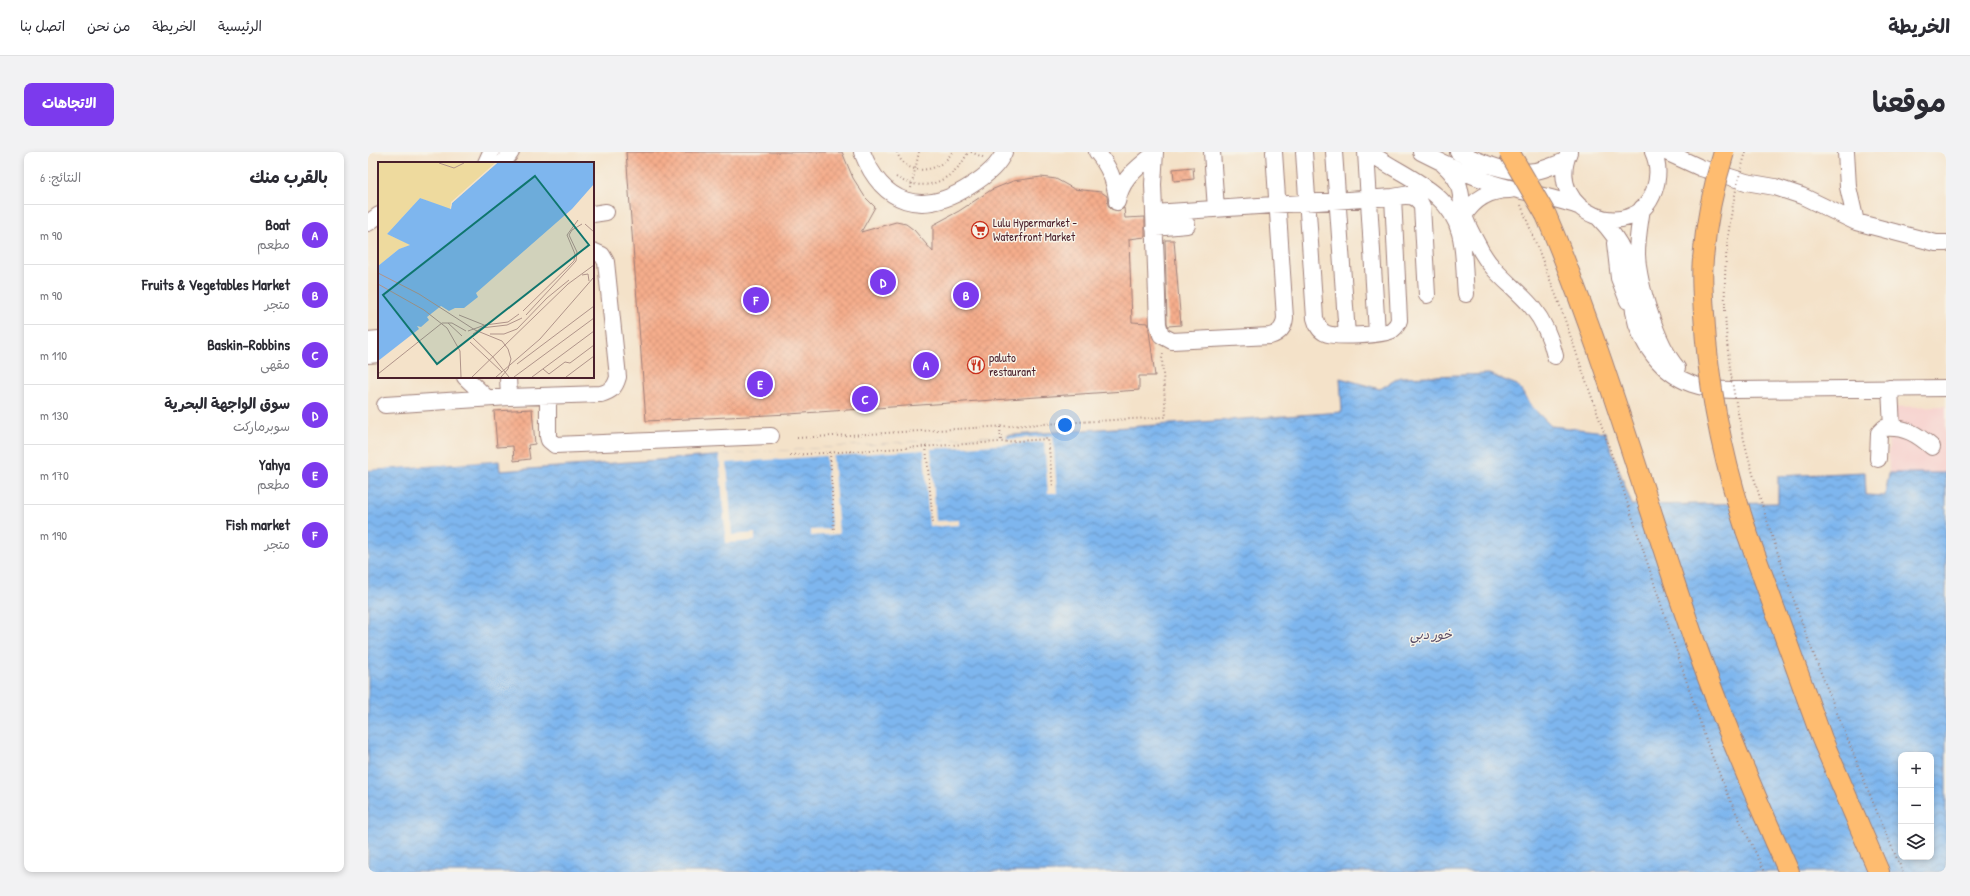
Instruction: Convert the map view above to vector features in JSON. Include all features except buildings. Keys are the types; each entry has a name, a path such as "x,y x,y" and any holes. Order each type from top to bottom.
{"main road":[{"path":"1509,152 1546,214"},
{"path":"1521,152 1533,178 1593,334 1692,634 1738,754 1789,872"},
{"path":"1724,152 1713,190 1703,260 1705,334 1709,372 1720,440 1734,493 1757,564 1822,739 1879,872"}],"street":[{"path":"487,162 492,152"},
{"path":"504,162 511,152"},
{"path":"862,152 870,170 880,184 893,195 909,201 926,203 943,201 961,192 987,173 1005,154"},
{"path":"1097,152 1107,165 1115,181 1119,203 1122,184 1126,178 1155,157"},
{"path":"1209,209 1212,152"},
{"path":"1155,157 1153,178 1158,330 1166,339 1172,341 1270,336 1283,328 1285,318 1274,152"},
{"path":"1304,152 1316,322 1320,329 1327,334 1347,335 1377,333 1391,331 1397,326 1399,320 1393,198"},
{"path":"1334,152 1339,201 1347,335"},
{"path":"1366,152 1377,333"},
{"path":"1369,152 1426,187 1445,203 1458,225 1462,244 1466,294"},
{"path":"1421,152 1443,164 1518,194"},
{"path":"1458,152 1505,169 1521,172 1537,171 1567,156"},
{"path":"1567,156 1564,169 1568,193 1578,206 1591,215 1608,220 1626,217 1645,205 1653,194 1658,176 1658,166 1653,152"},
{"path":"1666,152 1701,168 1746,182 1789,191 1816,202 1828,210 1856,222 1943,242"},
{"path":"1846,152 1848,188 1856,222"},
{"path":"1155,157 1160,178 1161,193 1166,201 1171,203 1192,202 1209,209"},
{"path":"1443,164 1450,170 1460,187 1464,216 1482,252 1495,271 1523,297 1540,318 1552,343 1555,356"},
{"path":"1393,198 1410,194 1426,187"},
{"path":"1464,216 1469,207 1487,194 1497,191 1578,206"},
{"path":"1154,220 1209,209 1412,196 1420,201 1422,206 1427,295"},
{"path":"1645,205 1637,245 1638,260 1656,333 1668,356 1684,376 1694,385"},
{"path":"368,222 378,216"},
{"path":"1599,218 1615,235 1629,266 1634,311 1641,334 1653,354 1671,373 1694,385 1706,388 1734,390 1946,388"},
{"path":"1154,220 1187,225"},
{"path":"385,405 487,398 601,394 609,392 616,386 618,377 606,262 602,255 594,251"},
{"path":"368,340 378,339"},
{"path":"368,355 378,354"},
{"path":"466,378 487,398"},
{"path":"508,378 509,397"},
{"path":"1890,388 1892,428"},
{"path":"548,397 548,436 549,440 555,445 771,436"},
{"path":"1878,459 1879,433 1884,428 1902,428 1915,433 1932,447"}],"path":[{"path":"897,152 902,162 915,169 926,170 936,168 946,161 952,152"},
{"path":"909,201 919,152"},
{"path":"894,175 912,184 920,186 934,183 948,177 961,166 968,152"},
{"path":"1746,152 1732,205 1724,269 1726,339 1730,377 1739,421 1750,465 1774,541 1816,662 1903,872"},
{"path":"1518,194 1554,290 1607,441 1708,746 1730,802 1766,872"},
{"path":"797,438 1166,417 1162,359 1166,339"},
{"path":"1000,427 1001,441"},
{"path":"790,455 1048,439 1053,488"},
{"path":"926,446 933,524"},
{"path":"830,452 834,532"}],"shaded area":[{"path":"1946,406 1946,473 1889,473 1888,407"}],"water":[{"name":"خور دبي","path":"1489,374 1517,385 1534,409 1551,426 1605,432 1632,505 1778,503 1778,476 1865,472 1866,495 1885,496 1889,473 1946,473 1946,872 368,872 368,470 499,461 500,471 1342,412 1340,378 1380,389 1400,377"}],"pier":[{"path":"1007,435 1007,439 1053,436 1057,493 1048,493 1044,442 931,449 936,521 959,520 959,525 929,527 924,450 833,456 839,534 811,536 811,530 831,529 826,456 727,463 732,535 755,533 755,541 726,543 719,455"},
{"path":"499,461 368,470 368,468 410,465"}],"place":[{"name":"Lulu Hypermarket - Waterfront Market","path":"980,230"},
{"name":"سوق الواجهة البحرية","path":"883,282"},
{"name":"Fruits & Vegetables Market","path":"966,295"},
{"name":"Fish market","path":"756,300"},
{"name":"Boat","path":"926,365"},
{"name":"paluto restaurant","path":"976,365"},
{"name":"Yahya","path":"760,384"},
{"name":"Baskin-Robbins","path":"865,399"}]}
